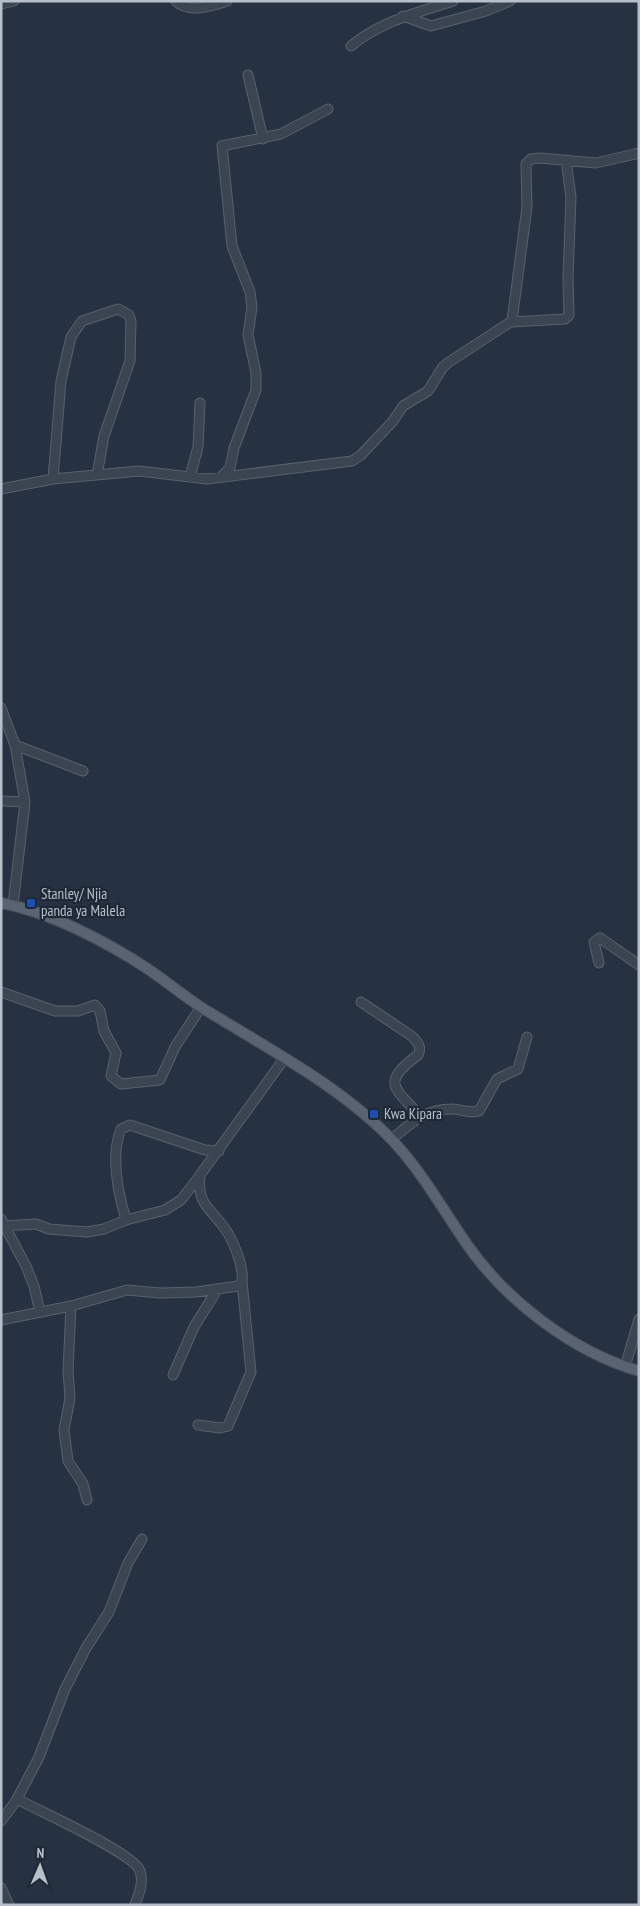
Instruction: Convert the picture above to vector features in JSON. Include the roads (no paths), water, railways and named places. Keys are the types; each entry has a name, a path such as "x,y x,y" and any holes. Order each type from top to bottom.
{"main road":[{"path":"1,903 13,905 98,940 147,968 201,1007 350,1103 392,1139 420,1171 467,1245 496,1279 552,1329 590,1352 639,1371"}],"street":[{"path":"176,1 191,8 207,8 227,1"},
{"path":"351,46 370,32 403,16 452,1"},
{"path":"403,16 426,25 437,25 486,11 510,1"},
{"path":"248,75 263,139"},
{"path":"220,477 230,468 234,448 256,390 255,366 248,334 252,307 250,292 232,246 227,208 228,185 221,150 222,146 281,134 328,109"},
{"path":"512,322 527,207 526,164 531,159 540,158 596,163 639,153"},
{"path":"1,489 53,479 139,471 190,477 220,477 356,460 393,421 403,406 428,391 443,367 487,336 512,322 565,319 569,315 568,278 571,197 566,160"},
{"path":"53,479 60,381 71,337 82,321 118,309 128,315 131,320 130,361 104,436 97,475"},
{"path":"190,477 198,447 200,403"},
{"path":"1,708 15,745 25,802 13,905"},
{"path":"15,745 83,771"},
{"path":"1,801 25,802"},
{"path":"599,963 594,942 600,938 639,965"},
{"path":"1,992 56,1011 78,1011 92,1004 96,1005 100,1012 104,1031 116,1053 111,1076 121,1084 160,1080 175,1046 201,1007"},
{"path":"362,1002 404,1030 419,1045 420,1051 418,1055 395,1077 394,1082 397,1093 420,1116"},
{"path":"392,1139 420,1116 439,1109 461,1110 470,1113 479,1111 497,1079 518,1069 527,1037"},
{"path":"2,1222 36,1224 48,1228 87,1232 165,1210 181,1200 219,1151 284,1059"},
{"path":"126,1220 119,1194 117,1172 117,1145 121,1129 130,1125 205,1150 219,1151"},
{"path":"198,1425 220,1428 228,1426 251,1372 241,1268 228,1234 202,1199 199,1189 200,1175"},
{"path":"2,1222 26,1266 34,1286 40,1312"},
{"path":"1,1320 70,1306 127,1290 160,1293 217,1290 238,1286 242,1282"},
{"path":"173,1375 194,1327 217,1290"},
{"path":"70,1306 68,1371 70,1398 64,1430 68,1461 83,1484 87,1500"},
{"path":"625,1367 639,1319"},
{"path":"1,1821 17,1799 39,1757 65,1689 86,1648 109,1612 128,1563 142,1539"},
{"path":"17,1799 109,1846 134,1862 140,1869 142,1881 136,1905"},
{"path":"1,1888 8,1905"}],"place":[{"name":"Stanley/ Njia panda ya Malela","path":"31,903"},
{"name":"Kwa Kipara","path":"374,1114"}]}
